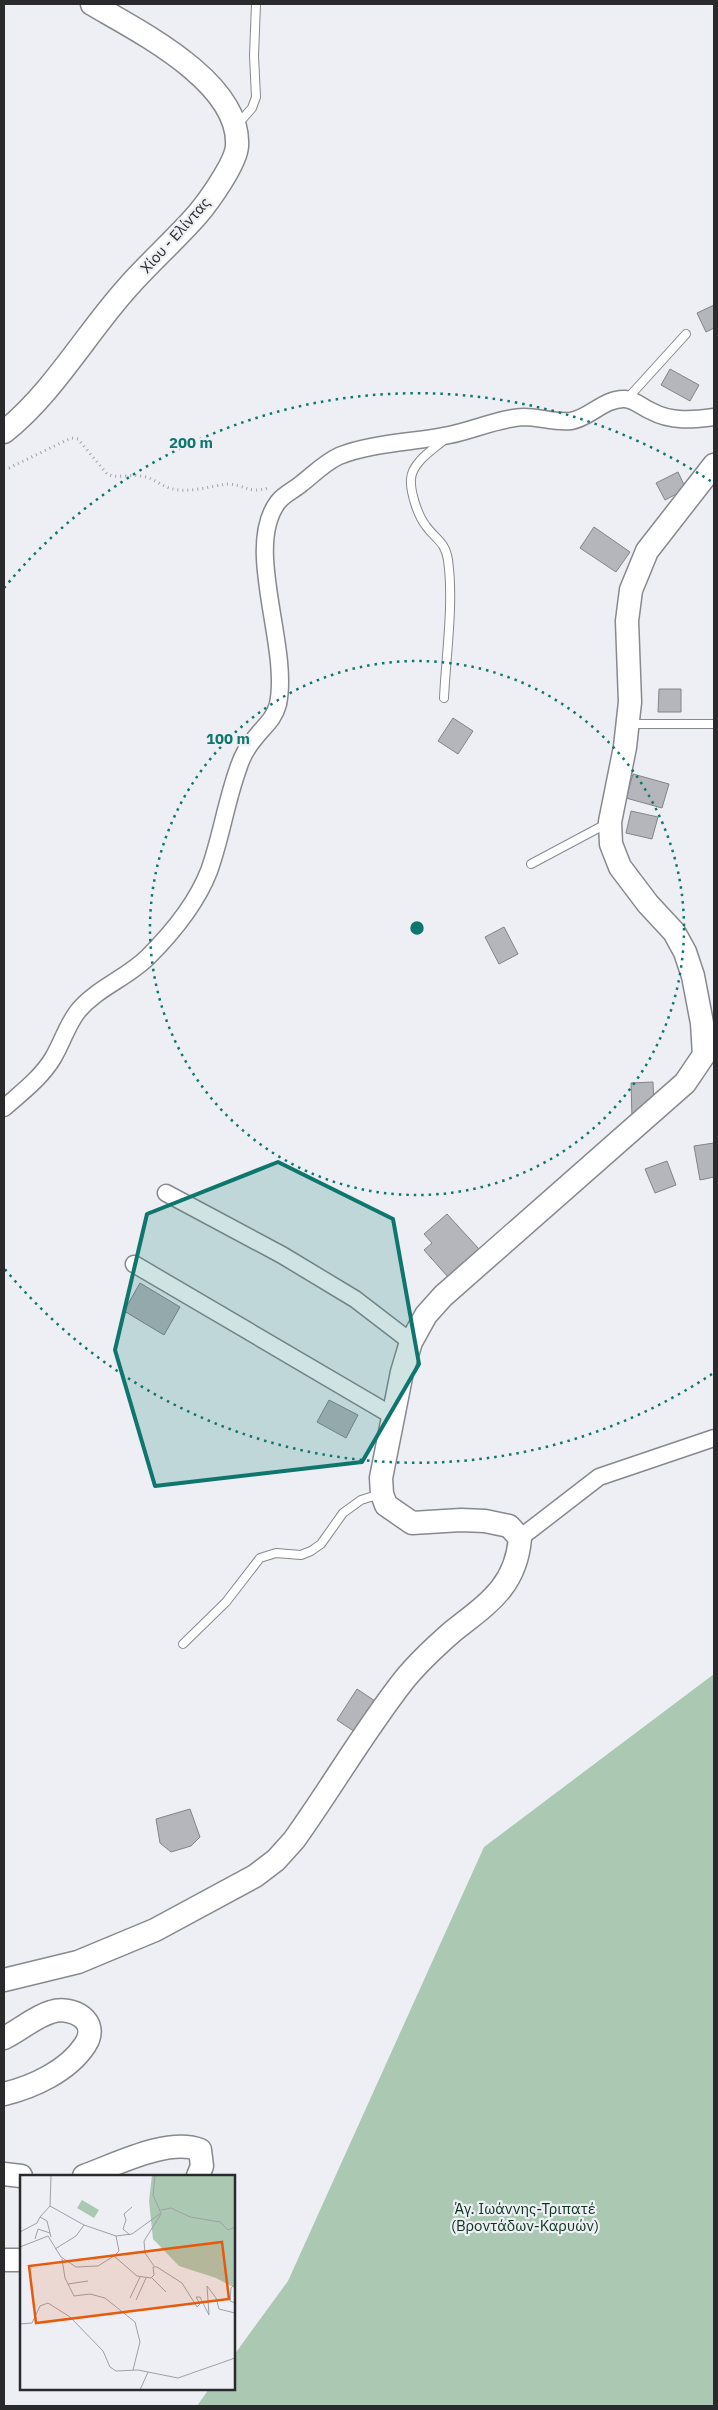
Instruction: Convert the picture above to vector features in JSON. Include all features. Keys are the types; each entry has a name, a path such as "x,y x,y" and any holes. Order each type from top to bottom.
{"street":[{"name":"Χίου - Ελίντας","path":"4,432 38,400 123,293 198,213 224,177 237,148 234,127 220,98 201,76 167,48 92,4"},
{"path":"4,1108 44,1071 80,1009 103,989 145,960 171,930 201,889 209,870 238,766 254,738 272,720 278,701 280,659 267,578 265,536 270,514 280,499 321,467 340,456 363,449 450,435 507,419 525,417 560,422 575,420 615,400 627,399 672,419 692,420 714,417"},
{"path":"4,1980 78,1962 155,1930 240,1885 276,1860 294,1840 405,1678 451,1633 486,1607 512,1572 519,1554 520,1538 509,1526 491,1522 461,1520 412,1523 386,1505 382,1494 381,1478 402,1372 411,1342 426,1315 443,1296 643,1122 685,1083 709,1057 693,976 685,952 674,932 648,904 620,867 611,844 610,822 618,791 630,702 627,621 630,590 647,551 714,465"},
{"path":"166,1193 290,1260 355,1299 411,1342"},
{"path":"134,1264 393,1416"},
{"path":"520,1538 599,1477 714,1438"},
{"path":"4,2038 51,2012 66,2009 85,2018 90,2026 86,2044 72,2060 34,2084 4,2094"},
{"path":"87,2175 140,2155 185,2147 200,2150 202,2166 198,2175"},
{"path":"4,2174 20,2176"},
{"path":"4,2260 20,2260"}],"lane":[{"path":"234,127 252,108 256,97 254,56 256,4"},
{"path":"627,399 686,334"},
{"path":"444,698 449,602 448,560 443,542 426,526 415,500 411,479 416,466 450,435"},
{"path":"628,724 714,724"},
{"path":"531,864 610,822"},
{"path":"183,1644 226,1602 260,1558 276,1553 301,1555 311,1551 322,1544 343,1513 361,1500 382,1494"}],"path":[{"path":"4,467 9,468 71,438 78,439 84,444 112,477 144,476 173,489 182,490 235,484 252,491 280,483 302,483"}],"highlighted area":[{"path":"278,1162 393,1219 419,1364 362,1462 155,1486 115,1350 147,1214"}],"green space":[{"name":"Άγ. Ιωάννης-Τριπατέ (Βροντάδων-Καρυών)","path":"714,1674 714,2406 197,2406 208,2390 235,2390 235,2354 288,2281 484,1847"}],"building":[{"path":"714,305 714,328 706,332 697,313"},
{"path":"670,369 699,385 690,401 661,385"},
{"path":"678,472 686,489 665,500 656,483"},
{"path":"594,527 630,552 616,572 580,548"},
{"path":"659,689 681,689 681,712 658,712"},
{"path":"453,718 473,731 458,754 438,741"},
{"path":"633,774 669,784 662,808 626,798"},
{"path":"631,811 658,817 652,839 626,833"},
{"path":"504,927 518,954 499,964 485,937"},
{"path":"653,1082 654,1106 632,1118 631,1083"},
{"path":"714,1143 714,1177 700,1180 694,1146"},
{"path":"667,1161 676,1185 655,1193 645,1169"},
{"path":"447,1214 479,1249 448,1277 424,1250 432,1243 424,1234"},
{"path":"140,1283 180,1307 164,1335 124,1311"},
{"path":"329,1400 358,1415 346,1438 317,1422"},
{"path":"357,1689 378,1703 358,1734 337,1720"},
{"path":"190,1809 200,1837 191,1846 171,1852 160,1843 156,1819"}]}
